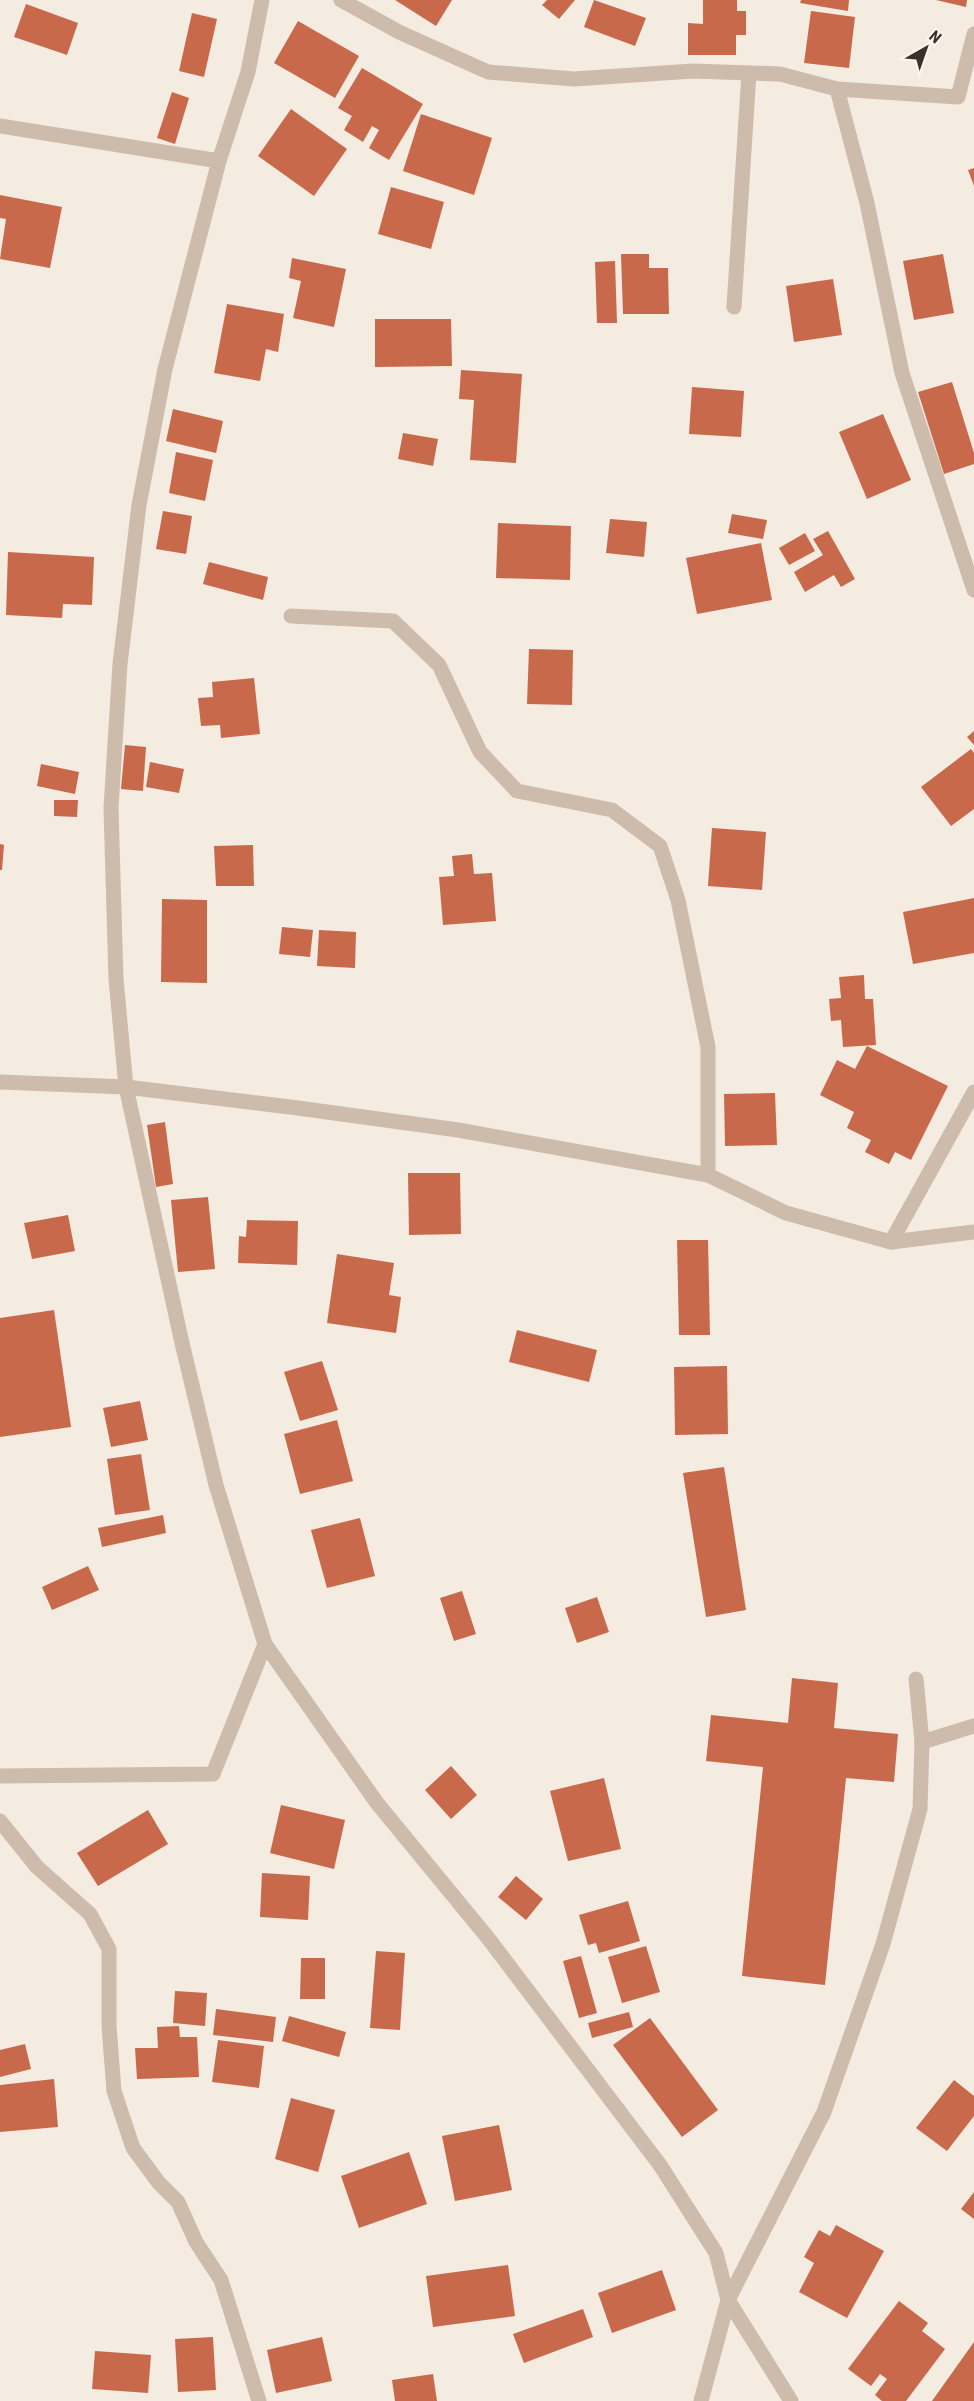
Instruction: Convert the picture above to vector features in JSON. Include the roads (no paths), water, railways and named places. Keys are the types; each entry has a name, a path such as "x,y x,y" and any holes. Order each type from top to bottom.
{"street":[{"path":"341,0 399,32 488,72 574,79 693,71 780,74 837,89 958,97 974,34"},
{"path":"261,1 248,72 219,161 165,369 139,505 120,664 111,808 116,979 126,1087 216,1485 265,1644 377,1803 488,1938 660,2165 716,2253 728,2300 790,2401"},
{"path":"734,307 749,73"},
{"path":"837,89 867,203 902,373 974,590"},
{"path":"0,126 219,161"},
{"path":"291,616 393,621 438,665 480,752 517,791 612,810 660,846 678,900 708,1047 708,1175"},
{"path":"0,1082 126,1087 459,1130 708,1175 786,1213 891,1242 974,1232"},
{"path":"891,1242 974,1092"},
{"path":"0,1776 213,1774 265,1644"},
{"path":"701,2401 728,2300 824,2112 883,1944 920,1809 922,1742 916,1679"},
{"path":"922,1742 974,1726"},
{"path":"0,1821 37,1867 90,1914 109,1949 109,2026 114,2091 133,2148 159,2183 178,2202 196,2242 220,2280 260,2401"}]}
